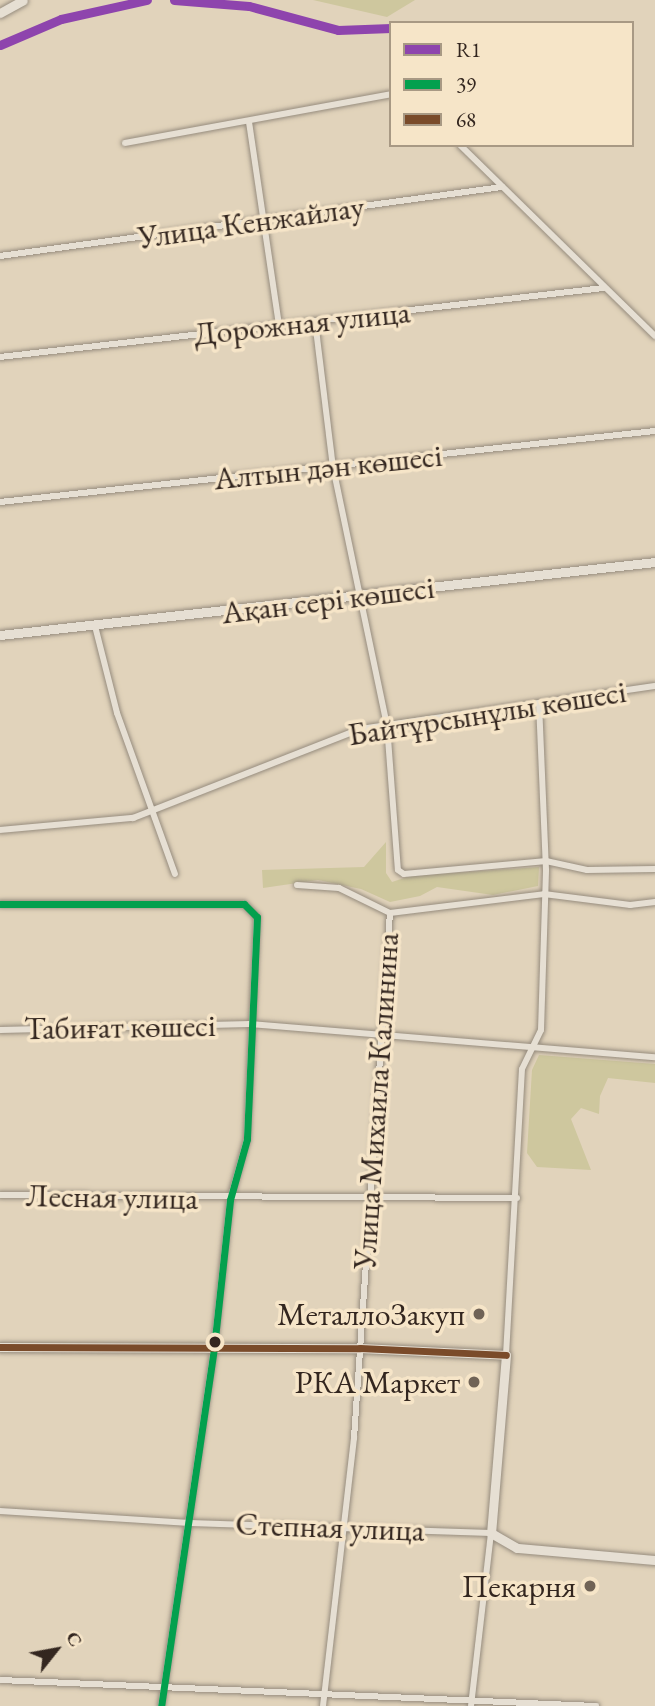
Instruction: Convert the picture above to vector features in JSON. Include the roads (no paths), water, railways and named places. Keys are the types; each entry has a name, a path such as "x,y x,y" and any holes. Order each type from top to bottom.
{"street":[{"path":"0,13 23,0"},
{"path":"125,143 389,94"},
{"path":"249,122 279,325"},
{"path":"462,147 655,336"},
{"name":"Улица Кенжайлау","path":"0,256 263,222 502,187"},
{"name":"Дорожная улица","path":"0,357 604,288"},
{"path":"315,321 333,467 387,725 398,870 404,874 546,861 587,870 655,869"},
{"name":"Алтын дән көшесі","path":"0,502 655,431"},
{"name":"Ақан сері көшесі","path":"0,635 655,562"},
{"path":"95,626 117,713 174,874"},
{"name":"Байтұрсынұлы көшесі","path":"0,830 133,818 318,743 387,725 655,686"},
{"path":"471,1702 491,1533 506,1354 517,1198 522,1069 541,1030 546,861 539,705"},
{"path":"297,885 339,888 390,913 544,894 630,905 655,902"},
{"path":"0,904 244,904 257,917 250,1024 247,1139 230,1200 214,1348 161,1706"},
{"name":"Улица Михаила Калинина","path":"323,1706 344,1527 390,913"},
{"name":"Табиғат көшесі","path":"0,1030 250,1024 381,1038 534,1045 655,1056"},
{"name":"Лесная улица","path":"0,1195 230,1200 369,1196 517,1198"},
{"path":"0,1348 359,1348 506,1354"},
{"name":"Степная улица","path":"0,1511 190,1523 491,1533 517,1548 655,1560"},
{"path":"0,1680 596,1706"}],"place":[{"name":"МеталлоЗакуп","path":"479,1314"},
{"name":"РКА Маркет","path":"474,1382"},
{"name":"Пекарня","path":"590,1586"}]}
